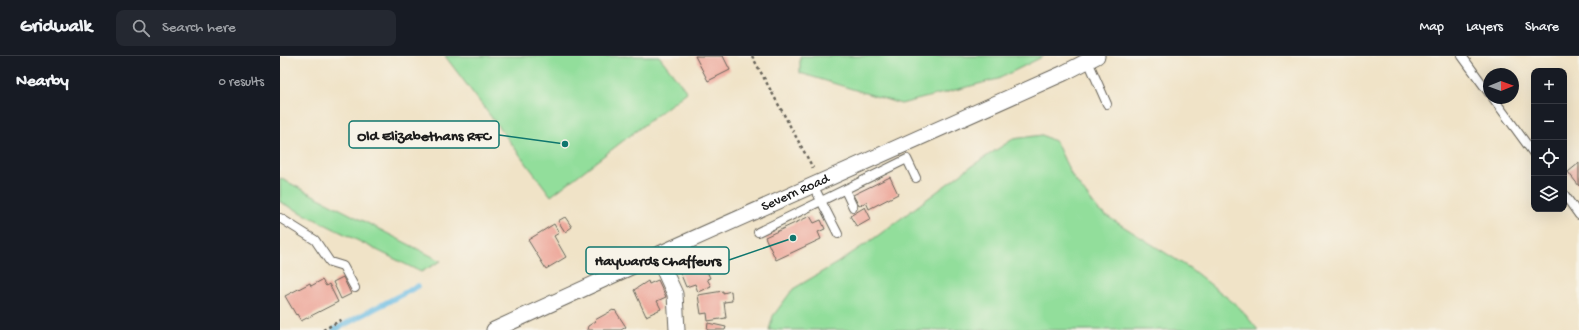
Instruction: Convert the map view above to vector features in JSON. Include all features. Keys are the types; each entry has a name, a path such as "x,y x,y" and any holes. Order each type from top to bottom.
{"street":[{"name":"Severn Road","path":"494,330 657,255 1000,102 1092,58"},
{"path":"657,255 675,294 677,330"}],"lane":[{"path":"1462,56 1483,85"},
{"path":"1092,58 1107,104"},
{"path":"1497,104 1531,150"},
{"path":"758,232 907,159 916,178"},
{"path":"817,183 821,202 838,234"},
{"path":"844,190 853,207"},
{"path":"1567,198 1579,215"},
{"path":"280,218 315,240 330,262 343,266 355,288"}],"path":[{"path":"752,56 817,183"},
{"path":"323,330 343,320"}],"green space":[{"path":"445,56 659,56 687,92 551,196"},
{"path":"800,56 1044,56 998,79 901,104 800,73"},
{"path":"1042,135 1056,142 1072,176 1099,211 1191,269 1239,307 1258,330 769,330 773,316 793,289 837,263 876,237 970,167 1013,139"},
{"path":"280,178 441,261 421,272 280,202"}],"building":[{"path":"695,56 723,56 730,70 708,81"},
{"path":"1579,163 1579,186 1568,172"},
{"path":"890,177 898,194 869,209 866,202 859,206 853,195"},
{"path":"865,207 871,219 857,227 850,216"},
{"path":"810,216 814,223 821,220 825,229 818,232 821,239 776,260 765,237"},
{"path":"565,217 572,227 565,232 558,221"},
{"path":"554,224 559,233 554,236 566,257 546,269 528,240"},
{"path":"702,260 710,278 707,279 711,286 698,292 695,284 686,287 679,270 694,261 694,263"},
{"path":"343,277 351,294 341,299 333,282"},
{"path":"322,280 326,286 329,284 338,302 301,321 285,296 310,283 311,286"},
{"path":"658,280 666,297 657,301 661,309 646,316 634,290 648,281 649,284"},
{"path":"723,291 723,293 731,291 732,301 724,302 726,318 708,321 707,313 701,314 698,295"},
{"path":"615,310 626,327 621,330 587,330 588,326 596,321 595,320"},
{"path":"708,323 726,327 725,330 707,330"}],"waterway":[{"path":"334,330 418,286"}],"place":[{"name":"Old Elizabethans RFC","path":"565,144"},
{"name":"Haywards Chaffeurs","path":"793,238"}]}
